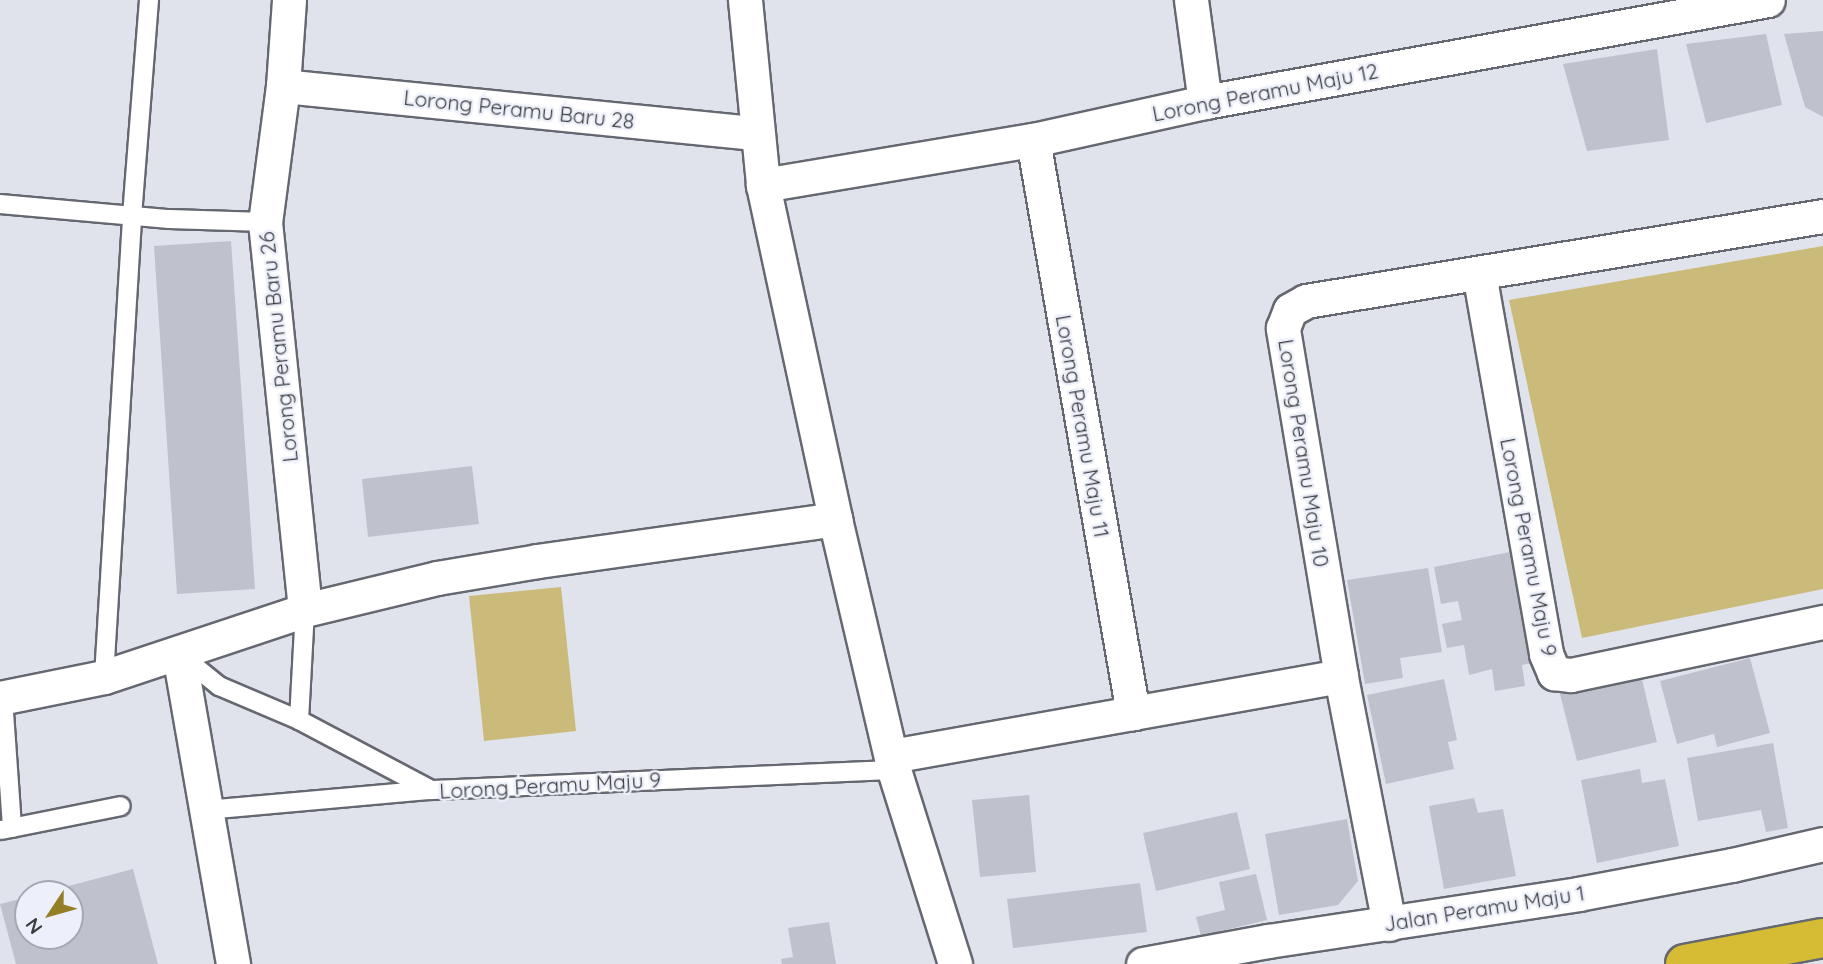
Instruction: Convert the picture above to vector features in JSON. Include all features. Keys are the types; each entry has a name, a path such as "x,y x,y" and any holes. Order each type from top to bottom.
{"highway":[{"path":"1685,964 1823,937"},
{"path":"1738,953 1784,964"}],"street":[{"name":"Lorong Peramu Baru 26","path":"289,0 283,86 265,222 305,610"},
{"path":"745,0 762,185 835,519 893,763 955,964"},
{"path":"1191,0 1205,102"},
{"name":"Lorong Peramu Maju 12","path":"762,185 1033,140 1205,102 1707,5 1768,0"},
{"name":"Lorong Peramu Baru 28","path":"283,86 756,133"},
{"name":"Lorong Peramu Maju 11","path":"1033,140 1133,713"},
{"name":"Lorong Peramu Maju 10","path":"1389,924 1341,676 1283,328 1290,310 1306,301 1823,216"},
{"name":"Lorong Peramu Maju 9","path":"1479,273 1546,654 1554,673 1571,675 1823,622"},
{"path":"1,698 104,677 305,610 437,578 537,561 835,519"},
{"path":"179,654 233,964"},
{"path":"893,763 1133,713 1341,676"},
{"name":"Jalan Peramu Maju 1","path":"1143,964 1268,941 1604,889 1732,865 1823,844"}],"lane":[{"path":"104,677 132,216 149,0"},
{"path":"0,204 132,216 265,222"},
{"path":"299,720 305,610"},
{"path":"179,654 219,686 299,720 430,790"},
{"path":"1,698 6,829 121,806"},
{"name":"Lorong Peramu Maju 9","path":"206,810 430,790 893,763"}],"shaded area":[{"path":"1823,246 1823,589 1582,638 1509,300"},
{"path":"561,587 576,731 484,741 469,596"}],"building":[{"path":"1823,31 1823,117 1805,107 1784,34"},
{"path":"1766,34 1782,105 1706,123 1686,44"},
{"path":"1657,49 1669,140 1587,151 1563,64"},
{"path":"231,241 255,589 177,594 154,246"},
{"path":"472,466 479,524 368,537 362,479"},
{"path":"1510,552 1532,663 1522,665 1525,686 1495,691 1492,669 1469,675 1464,645 1447,648 1442,624 1462,620 1458,601 1441,604 1434,567"},
{"path":"1428,568 1442,652 1400,658 1403,678 1365,684 1347,580"},
{"path":"1750,658 1770,733 1717,747 1714,734 1677,744 1660,681"},
{"path":"1640,671 1657,742 1577,761 1559,690"},
{"path":"1444,679 1457,740 1448,742 1454,769 1386,784 1367,695"},
{"path":"1773,743 1788,828 1766,832 1761,810 1698,821 1687,758"},
{"path":"1640,769 1642,783 1665,779 1679,846 1597,863 1581,780"},
{"path":"1029,795 1036,872 980,877 972,800"},
{"path":"1474,798 1478,813 1503,809 1516,876 1444,889 1429,806"},
{"path":"1237,812 1250,869 1156,891 1143,833"},
{"path":"1347,819 1358,881 1338,905 1279,915 1265,834"},
{"path":"133,869 158,964 16,964 0,904 14,900 14,950 84,950 84,882"},
{"path":"1256,874 1267,920 1201,936 1196,917 1225,910 1219,882"},
{"path":"1140,883 1147,932 1013,948 1007,899"},
{"path":"829,922 836,964 782,964 781,959 793,957 788,928"}]}
